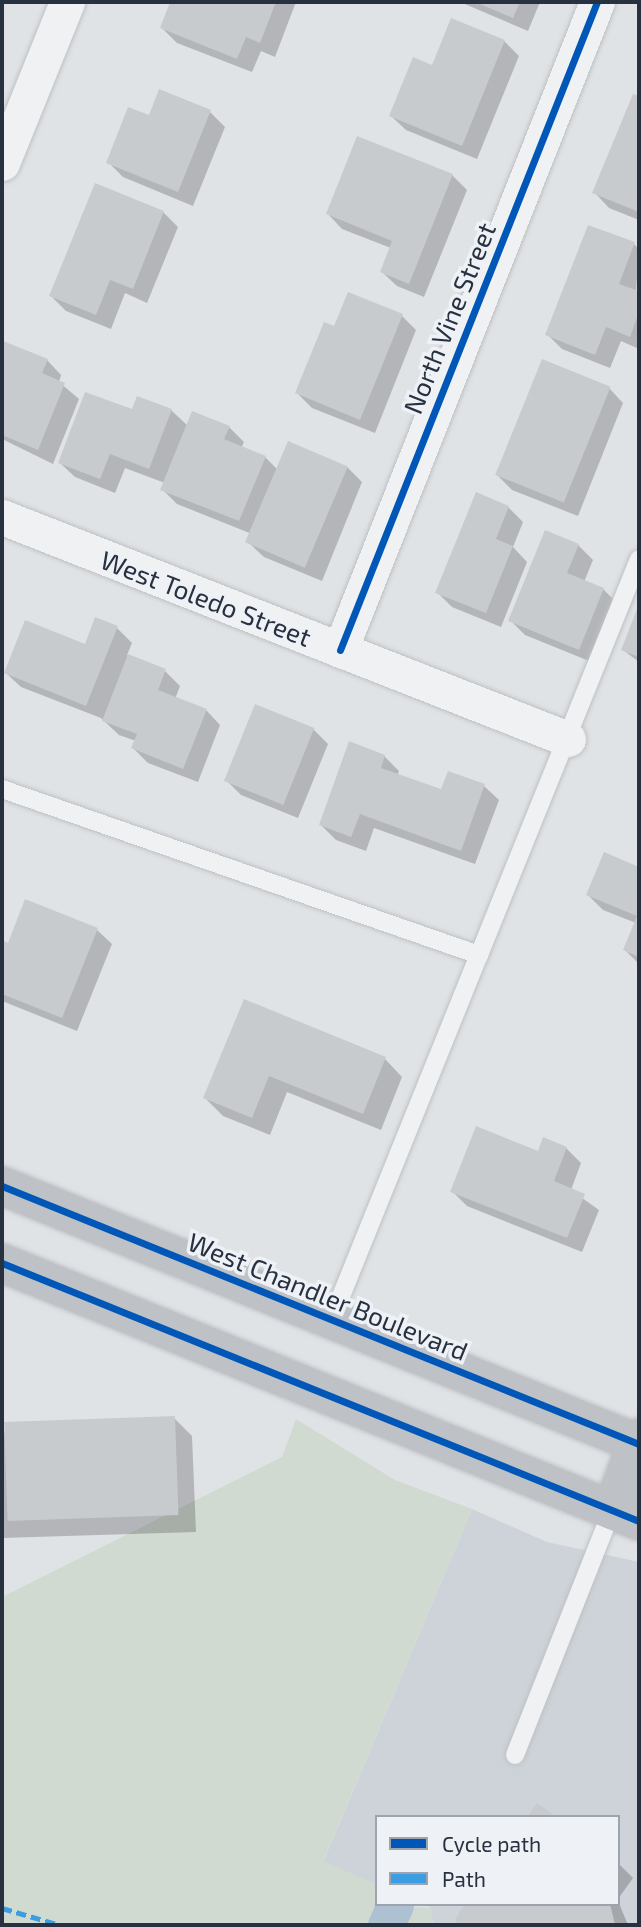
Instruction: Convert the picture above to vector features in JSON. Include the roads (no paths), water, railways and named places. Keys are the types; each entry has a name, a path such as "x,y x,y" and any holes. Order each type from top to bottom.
{"main road":[{"name":"West Chandler Boulevard","path":"2,1186 331,1321 639,1442"},
{"path":"2,1263 626,1515 639,1442"}],"street":[{"path":"2,163 67,2"},
{"name":"North Vine Street","path":"340,650 597,2"},
{"name":"West Toledo Street","path":"2,517 568,739"}],"lane":[{"path":"331,1321 639,559"},
{"path":"2,789 479,955"},
{"path":"515,1755 626,1515"}],"waterway":[{"path":"386,1925 395,1906"}]}
